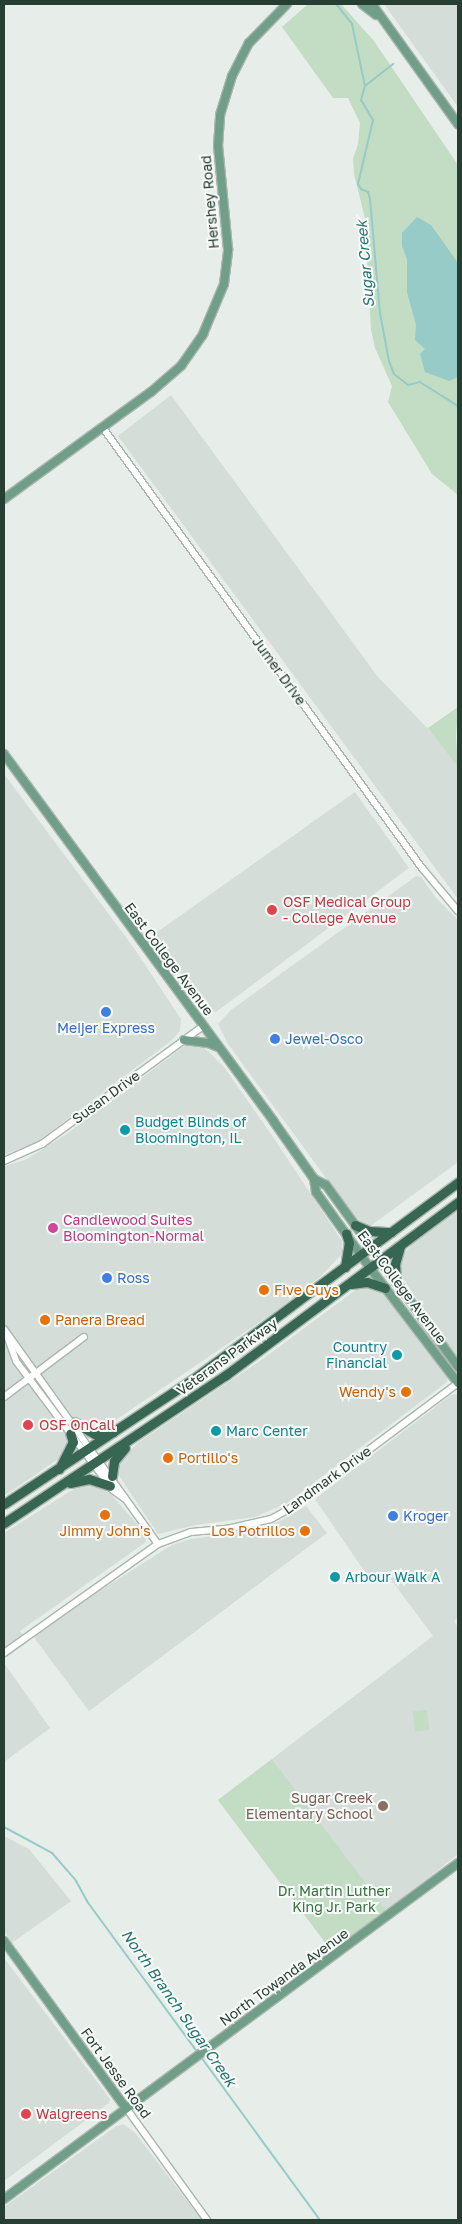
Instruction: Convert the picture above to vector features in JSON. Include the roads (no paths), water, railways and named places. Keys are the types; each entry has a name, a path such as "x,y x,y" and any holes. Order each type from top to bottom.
{"highway":[{"name":"Veterans Parkway","path":"4,1504 116,1432 361,1255 458,1182"},
{"name":"Veterans Parkway","path":"4,1523 129,1442 349,1284 458,1202"},
{"path":"355,1225 370,1231 391,1232"},
{"path":"344,1267 348,1244 346,1233"},
{"path":"396,1282 395,1264 400,1246"},
{"path":"349,1284 367,1282 385,1288"},
{"path":"74,1422 95,1434 116,1432"},
{"path":"58,1470 72,1442 70,1432"},
{"path":"112,1476 114,1462 129,1442"},
{"path":"65,1484 89,1479 110,1486"}],"main road":[{"name":"Hershey Road","path":"4,499 103,428 181,366 214,314 224,284 228,249 218,146 220,115 232,76 249,43 287,4"},
{"path":"362,4 378,17"},
{"path":"372,4 378,17 458,124"},
{"name":"East College Avenue","path":"4,754 314,1179 316,1192 370,1268 458,1383"},
{"path":"184,1040 208,1043 220,1048"},
{"name":"East College Avenue","path":"314,1179 326,1185 458,1366"},
{"name":"North Towanda Avenue","path":"4,2200 458,1863"},
{"name":"Fort Jesse Road","path":"4,1941 126,2108"}],"street":[{"name":"Jumer Drive","path":"103,428 422,868 458,910"},
{"name":"Susan Drive","path":"4,1161 42,1144 203,1026"},
{"path":"5,1331 74,1422 88,1450 110,1486 124,1498"},
{"path":"5,1331 16,1361 70,1432 88,1450"},
{"path":"4,1397 84,1337"},
{"name":"Landmark Drive","path":"4,1653 158,1544 191,1532 227,1529 271,1519 291,1508 458,1383"},
{"path":"97,1463 112,1476 124,1498 158,1544"},
{"name":"Fort Jesse Road","path":"126,2108 207,2220"}],"water":[{"path":"417,217 431,225 458,263 458,377 449,381 425,372 420,354 425,349 415,340 416,325 407,292 407,259 402,246 402,233"}],"waterway":[{"name":"Sugar Creek","path":"336,4 352,24 365,86 361,100 373,120 358,184 361,189 368,192 370,199 380,313 389,361 394,374 408,385 420,382 458,406"},
{"name":"Sugar Creek","path":"365,86 393,64"},
{"name":"North Branch Sugar Creek","path":"4,1827 52,1853 76,1881 89,1904 198,2053"},
{"name":"North Branch Sugar Creek","path":"201,2057 320,2220"}],"place":[{"name":"OSF Medical Group - College Avenue","path":"272,910"},
{"name":"Meijer Express","path":"106,1012"},
{"name":"Jewel-Osco","path":"275,1039"},
{"name":"Budget Blinds of Bloomington, IL","path":"125,1130"},
{"name":"Candlewood Suites Bloomington-Normal","path":"53,1228"},
{"name":"Ross","path":"107,1278"},
{"name":"Five Guys","path":"264,1290"},
{"name":"Panera Bread","path":"45,1320"},
{"name":"Country Financial","path":"397,1355"},
{"name":"Wendy's","path":"406,1392"},
{"name":"OSF OnCall","path":"28,1425"},
{"name":"Marc Center","path":"216,1431"},
{"name":"Portillo's","path":"168,1458"},
{"name":"Jimmy John's","path":"105,1515"},
{"name":"Kroger","path":"393,1516"},
{"name":"Los Potrillos","path":"305,1531"},
{"name":"Arbour Walk A","path":"335,1577"},
{"name":"Sugar Creek Elementary School","path":"383,1806"},
{"name":"Walgreens","path":"26,2114"}],"park label":[{"name":"Dr. Martin Luther King Jr. Park","path":"334,1899"}]}
